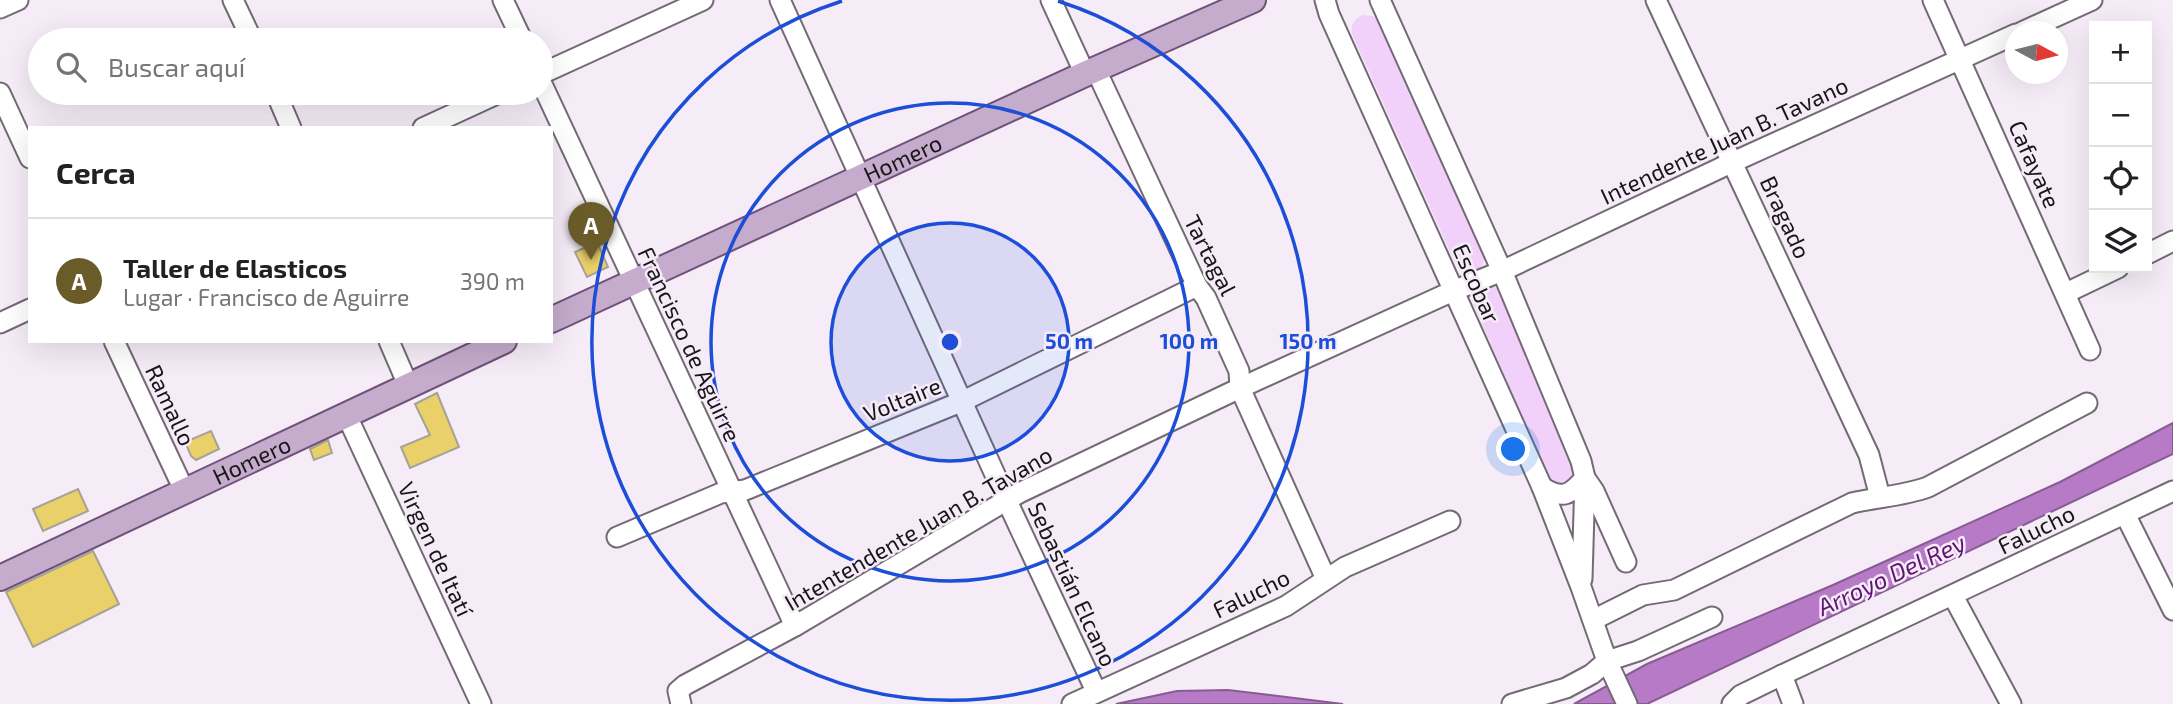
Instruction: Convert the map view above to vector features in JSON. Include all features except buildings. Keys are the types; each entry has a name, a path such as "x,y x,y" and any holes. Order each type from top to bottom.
{"main road":[{"name":"Homero","path":"553,319 1249,1"},
{"name":"Homero","path":"0,578 500,343"}],"street":[{"path":"0,8 18,0"},
{"path":"233,0 246,28"},
{"path":"503,0 516,28"},
{"path":"553,69 703,0"},
{"name":"Sebastián Elcano","path":"780,0 1007,501 1097,691"},
{"name":"Tartagal","path":"1051,0 1091,72 1197,286 1206,298 1239,371 1240,388 1326,579"},
{"name":"Escobar","path":"1325,0 1542,487 1609,664 1627,704"},
{"name":"Escobar","path":"1380,0 1502,271 1581,461 1585,478 1581,587"},
{"name":"Bragado","path":"1656,0 1869,455 1880,497"},
{"name":"Cafayate","path":"1933,0 2090,350"},
{"path":"2046,21 2092,0"},
{"name":"Intendente Juan B. Tavano","path":"1453,291 1502,271 2005,39"},
{"path":"0,93 28,154"},
{"path":"281,105 291,126"},
{"path":"428,126 473,105"},
{"name":"Francisco de Aguirre","path":"552,105 795,626"},
{"path":"2152,252 2173,241"},
{"path":"2066,293 2108,273"},
{"name":"Voltaire","path":"617,537 721,493 745,490 962,401 1197,286"},
{"name":"Intentendente Juan B. Tavano","path":"680,698 685,685 795,626 1019,493 1453,291"},
{"path":"0,323 28,310"},
{"name":"Ramallo","path":"115,343 184,491"},
{"path":"389,343 408,385"},
{"path":"1593,620 1643,595 1674,590 1852,503 1910,494 1928,487 2087,403"},
{"name":"Virgen de Itatí","path":"346,414 481,704"},
{"path":"1542,487 1554,495 1561,495 1574,491 1585,478"},
{"name":"Escobar","path":"1585,478 1594,491 1626,562"},
{"name":"Falucho","path":"1732,704 1741,695 1782,675 2173,491"},
{"path":"2125,514 2173,610"},
{"name":"Falucho","path":"1072,704 1286,606 1345,567 1450,521"},
{"path":"1953,596 2011,704"},
{"path":"1513,704 1576,684 1609,664 1712,617"},
{"path":"1782,675 1793,704"}],"shaded area":[{"path":"1363,15 1373,16 1380,23 1485,255 1482,265 1475,271 1466,272 1457,267 1352,34 1353,23"},
{"path":"1490,285 1499,289 1575,464 1575,478 1562,486 1553,483 1547,475 1474,305 1477,291"}],"water":[{"name":"Arroyo Del Rey","path":"2173,423 2173,454 1647,704 1574,704 1647,664 1833,585 2060,482"},
{"path":"1228,690 1343,704 1116,704 1177,691"}],"place":[{"name":"Taller de Elasticos","path":"591,260"}]}
